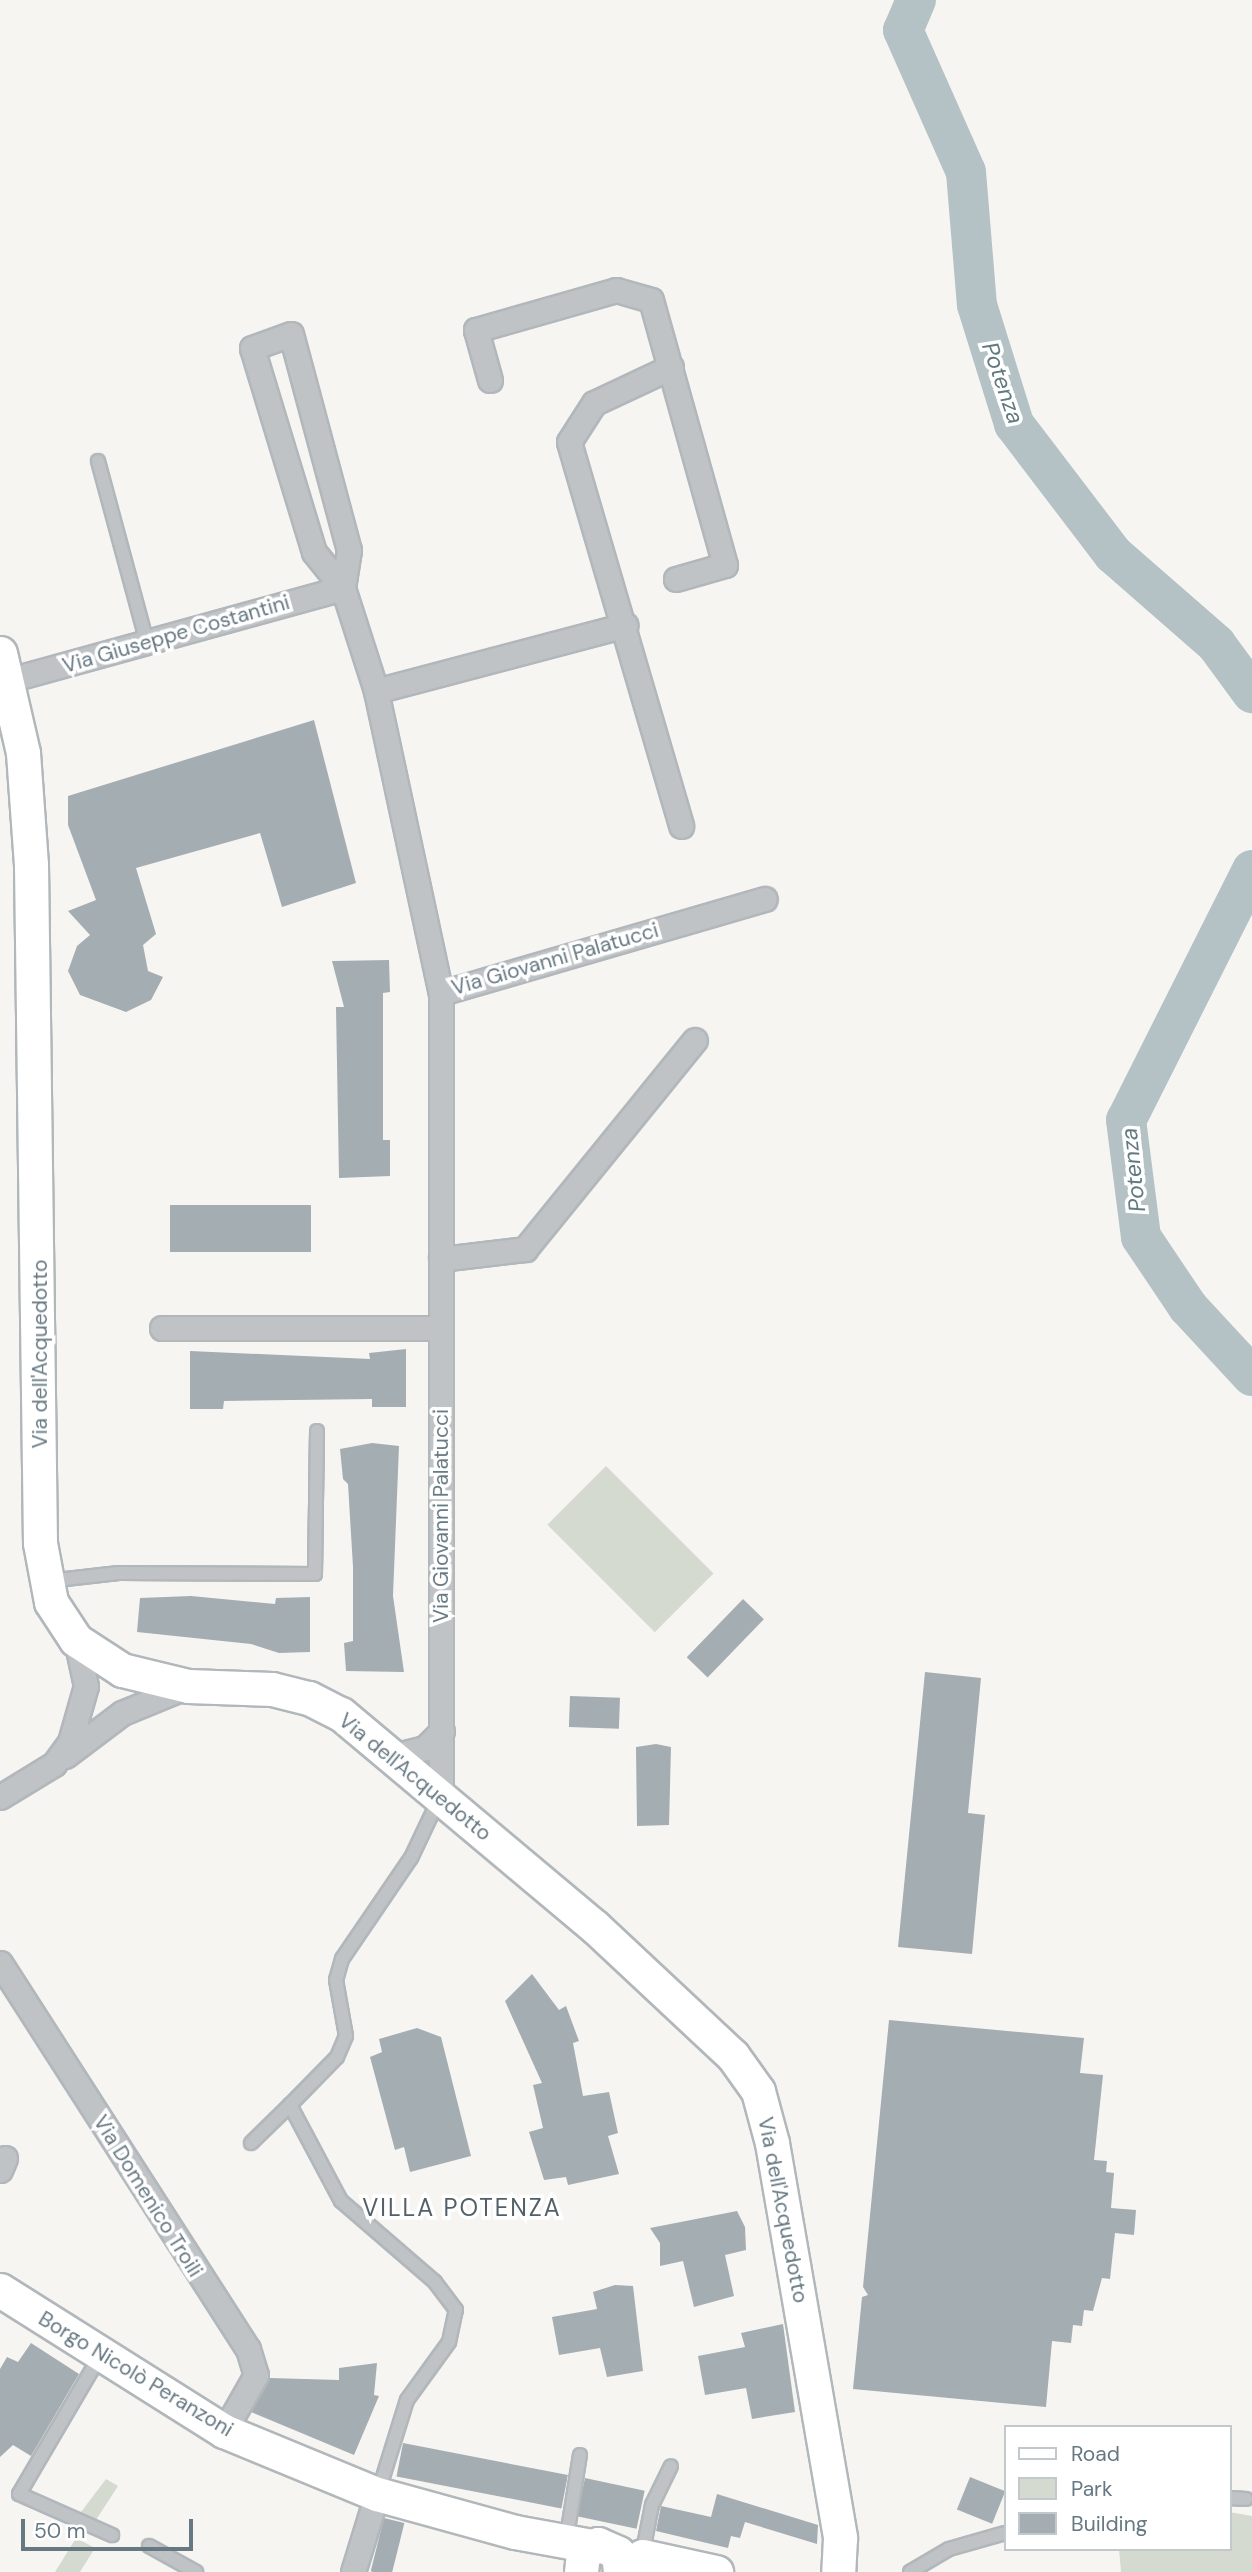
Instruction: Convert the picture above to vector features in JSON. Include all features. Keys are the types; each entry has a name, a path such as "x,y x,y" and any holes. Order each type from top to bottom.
{"street":[{"path":"490,380 476,330 617,290 652,300 725,565 676,579"},
{"path":"343,587 349,550 291,334 252,348 314,552 343,587 376,691 440,993"},
{"path":"671,367 594,403 569,442 625,625 681,826"},
{"name":"Via Giuseppe Costantini","path":"4,667 147,643 343,587"},
{"path":"376,691 625,625"},
{"name":"Via dell'Acquedotto","path":"4,667 23,753 31,865 40,1543 51,1602 76,1640 122,1670 187,1686 272,1689 309,1698 341,1714 441,1796 690,2012 758,2091 804,2318 840,2538 838,2572"},
{"name":"Via Giovanni Palatucci","path":"441,1796 440,993 765,899"},
{"path":"441,1259 525,1249 695,1040"},
{"path":"162,1328 441,1328"},
{"path":"54,1764 70,1742 86,1685 76,1640"},
{"path":"0,1797 54,1764 122,1713 187,1686"},
{"path":"393,1756 425,1748 442,1731"},
{"name":"Via Domenico Troili","path":"0,1963 248,2349 256,2375 224,2431"},
{"name":"Borgo Nicolò Peranzoni","path":"0,2290 224,2431 377,2494 600,2558 716,2572"},
{"path":"353,2572 377,2494"}],"lane":[{"path":"97,461 147,643"},
{"path":"48,1581 119,1573 315,1574 317,1431"},
{"path":"251,2143 337,2057 346,2036 336,1980 342,1959 411,1858 441,1796"},
{"path":"290,2105 341,2201 435,2282 456,2310 449,2342 407,2400 377,2494"},
{"path":"102,2353 19,2494 112,2535"},
{"path":"580,2455 600,2558"},
{"path":"600,2558 652,2505 671,2466"},
{"path":"1231,2498 1246,2499"},
{"path":"910,2572 949,2549 1004,2533"},
{"path":"149,2546 196,2572"}],"green space":[{"path":"606,1466 713,1573 655,1632 547,1525"},
{"path":"106,2479 118,2486 94,2523 78,2516"},
{"path":"1231,2512 1252,2516 1252,2572 1121,2572 1119,2551 1231,2551"},
{"path":"76,2538 95,2548 80,2572 55,2572"}],"building":[{"path":"314,720 356,883 282,907 260,833 136,868 156,934 143,945 148,971 163,977 151,1000 126,1012 80,995 68,971 77,946 90,935 68,911 96,900 68,825 68,796"},
{"path":"389,960 390,992 383,993 383,1140 390,1140 390,1176 339,1178 336,1007 344,1007 332,961"},
{"path":"170,1205 311,1205 311,1252 170,1252"},
{"path":"406,1349 406,1407 372,1407 372,1399 224,1401 223,1409 190,1409 190,1351 370,1359 369,1353"},
{"path":"372,1443 399,1446 393,1596 404,1672 346,1671 344,1643 353,1641 353,1567 348,1484 343,1479 340,1449"},
{"path":"191,1596 275,1604 276,1598 310,1597 310,1652 279,1653 251,1644 137,1632 140,1598"},
{"path":"743,1599 764,1619 708,1677 687,1657"},
{"path":"925,1672 981,1678 968,1813 985,1815 972,1954 898,1947"},
{"path":"570,1696 620,1698 619,1729 569,1727"},
{"path":"656,1744 671,1747 669,1825 637,1826 636,1747"},
{"path":"532,1974 559,2010 566,2006 579,2041 573,2043 583,2096 609,2092 618,2133 608,2136 619,2174 568,2185 566,2177 544,2180 529,2132 543,2128 533,2085 542,2083 505,2001"},
{"path":"889,2020 1084,2038 1080,2073 1103,2075 1094,2160 1107,2161 1106,2172 1114,2173 1111,2208 1136,2210 1134,2235 1115,2233 1110,2279 1102,2278 1093,2311 1084,2310 1082,2326 1073,2325 1071,2343 1052,2341 1046,2407 853,2389 862,2297 868,2295 863,2287"},
{"path":"417,2028 441,2037 471,2156 410,2172 404,2147 395,2150 370,2057 382,2052 379,2039"},
{"path":"737,2211 745,2227 746,2250 725,2255 734,2296 694,2307 683,2261 660,2266 660,2243 650,2228"},
{"path":"615,2285 633,2286 643,2371 607,2377 600,2348 559,2355 552,2317 597,2309 593,2292"},
{"path":"783,2324 795,2412 752,2419 746,2388 705,2395 698,2356 745,2347 741,2333"},
{"path":"31,2343 79,2374 31,2456 13,2445 0,2457 0,2369 7,2357 18,2362"},
{"path":"377,2363 374,2395 379,2396 354,2455 251,2412 270,2378 339,2380 339,2368"},
{"path":"403,2443 568,2475 561,2508 397,2476"},
{"path":"970,2477 1004,2491 992,2524 957,2509"},
{"path":"585,2478 645,2491 637,2529 577,2516"},
{"path":"717,2494 818,2525 817,2544 745,2522 740,2538 731,2536 728,2548 656,2531 661,2506 711,2517"},
{"path":"384,2518 404,2523 392,2572 371,2571"}],"waterway":[{"name":"Potenza","path":"916,0 903,30 966,172 977,305 1014,424 1113,554 1216,644 1252,693"},
{"name":"Potenza","path":"1252,870 1126,1120 1141,1237 1188,1307 1252,1376"}],"district":[{"name":"VILLA POTENZA","path":"462,2208"}]}
